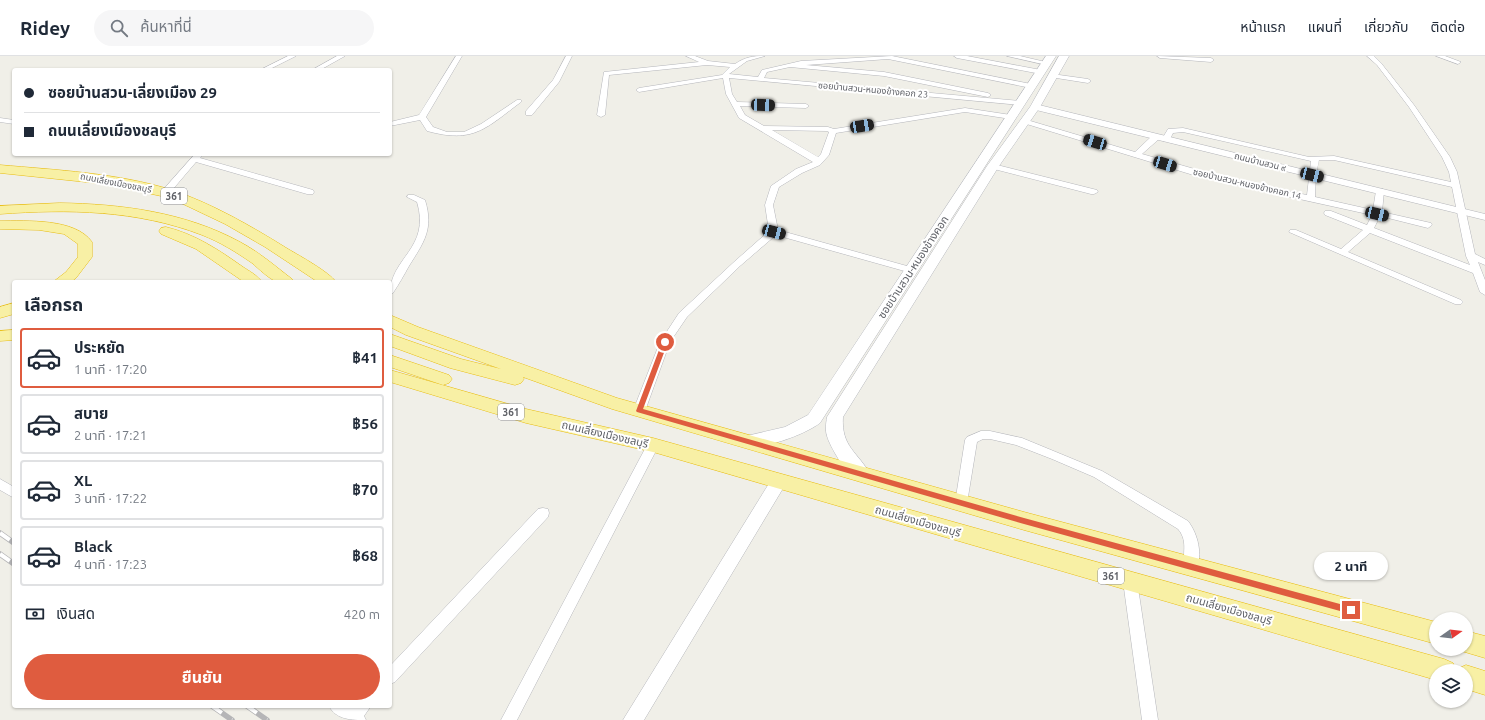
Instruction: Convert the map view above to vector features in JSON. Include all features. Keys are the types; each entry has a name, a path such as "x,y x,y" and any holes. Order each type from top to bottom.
{"highway":[{"name":"ถนนเลี่ยงเมืองชลบุรี","path":"0,170 69,174 114,181 165,193 195,204 239,224 325,280"},
{"path":"0,210 80,207 140,213 190,226 235,246 284,280"},
{"path":"0,220 72,218 128,221 181,235 213,252 251,280"},
{"path":"0,225 38,226 68,230 85,242 85,257 71,275 65,280"},
{"path":"0,313 12,309"},
{"path":"392,321 412,331 612,403"},
{"path":"0,336 12,335"},
{"path":"392,341 456,364 612,403 961,503 1429,632"},
{"path":"392,362 644,443"},
{"name":"ถนนเลี่ยงเมืองชลบุรี","path":"392,377 526,416 644,443 1429,667"},
{"path":"1473,644 1485,647"},
{"path":"1473,679 1485,682"}],"main road":[{"name":"ซอยบ้านสวน-หนองข้างคอก","path":"748,441 794,431 805,426 814,419 1031,86 1048,67 1064,56"},
{"name":"ซอยบ้านสวน-หนองข้างคอก","path":"861,474 840,447 833,427 835,417 993,166 1035,107 1048,67"},
{"path":"1020,103 1035,107"}],"street":[{"path":"267,68 293,56"},
{"path":"319,68 342,56"},
{"path":"392,124 422,118 459,56"},
{"path":"529,113 555,84 562,74 569,56"},
{"path":"689,56 707,63"},
{"path":"762,56 745,60 725,74 729,94 742,116 815,160"},
{"path":"957,56 1048,67"},
{"path":"1010,56 1048,67 1088,82"},
{"path":"1160,56 1211,60"},
{"path":"1370,56 1379,64 1412,106 1446,157 1453,172 1471,256 1485,292"},
{"path":"1439,56 1458,62"},
{"path":"760,79 764,71 790,65 888,57 906,58 1031,86"},
{"path":"601,115 606,73 707,63 737,66"},
{"path":"790,65 884,74 984,93 988,95 992,101"},
{"name":"ซอยบ้านสวน-หนองข้างคอก 23","path":"639,90 725,76 1020,103"},
{"path":"422,118 430,129 447,134 465,134 484,126 519,101"},
{"path":"735,104 806,106"},
{"name":"ถนนบ้านสวน ๙","path":"1035,107 1485,217"},
{"path":"763,128 828,129 833,131 965,110 1011,117"},
{"path":"0,120 12,122"},
{"name":"ซอยบ้านสวน-หนองข้างคอก 14","path":"1024,122 1193,172 1240,184 1311,198 1428,225"},
{"path":"1137,155 1171,131 1183,130 1315,159 1324,156 1343,159 1455,185"},
{"path":"774,232 769,205 775,186 799,171 813,166 815,160 825,155 833,131"},
{"path":"165,193 197,156 310,192"},
{"path":"1311,198 1312,175 1315,159"},
{"path":"993,166 1094,192"},
{"path":"1342,253 1369,229 1377,214 1380,191"},
{"path":"392,288 417,249 425,230 425,215 421,200 411,197"},
{"path":"1328,213 1477,271"},
{"path":"774,232 911,270"},
{"path":"640,411 665,342 683,315 737,264 774,232"},
{"path":"1293,232 1458,302"},
{"path":"1471,256 1485,262"},
{"path":"961,503 971,440 981,435 990,435 1018,441 1098,474 1183,525 1189,533 1192,549 1191,566"},
{"path":"509,720 644,443"},
{"path":"633,720 779,481"},
{"path":"0,484 12,492"},
{"path":"392,675 543,513"},
{"path":"1130,581 1150,720"},
{"path":"342,708 358,714"}],"railway":[{"path":"0,533 12,542"},
{"path":"0,554 12,563"},
{"path":"215,708 232,720"},
{"path":"250,708 267,720"}],"route":[{"path":"665,342 640,411 1024,521 1351,610"}]}
